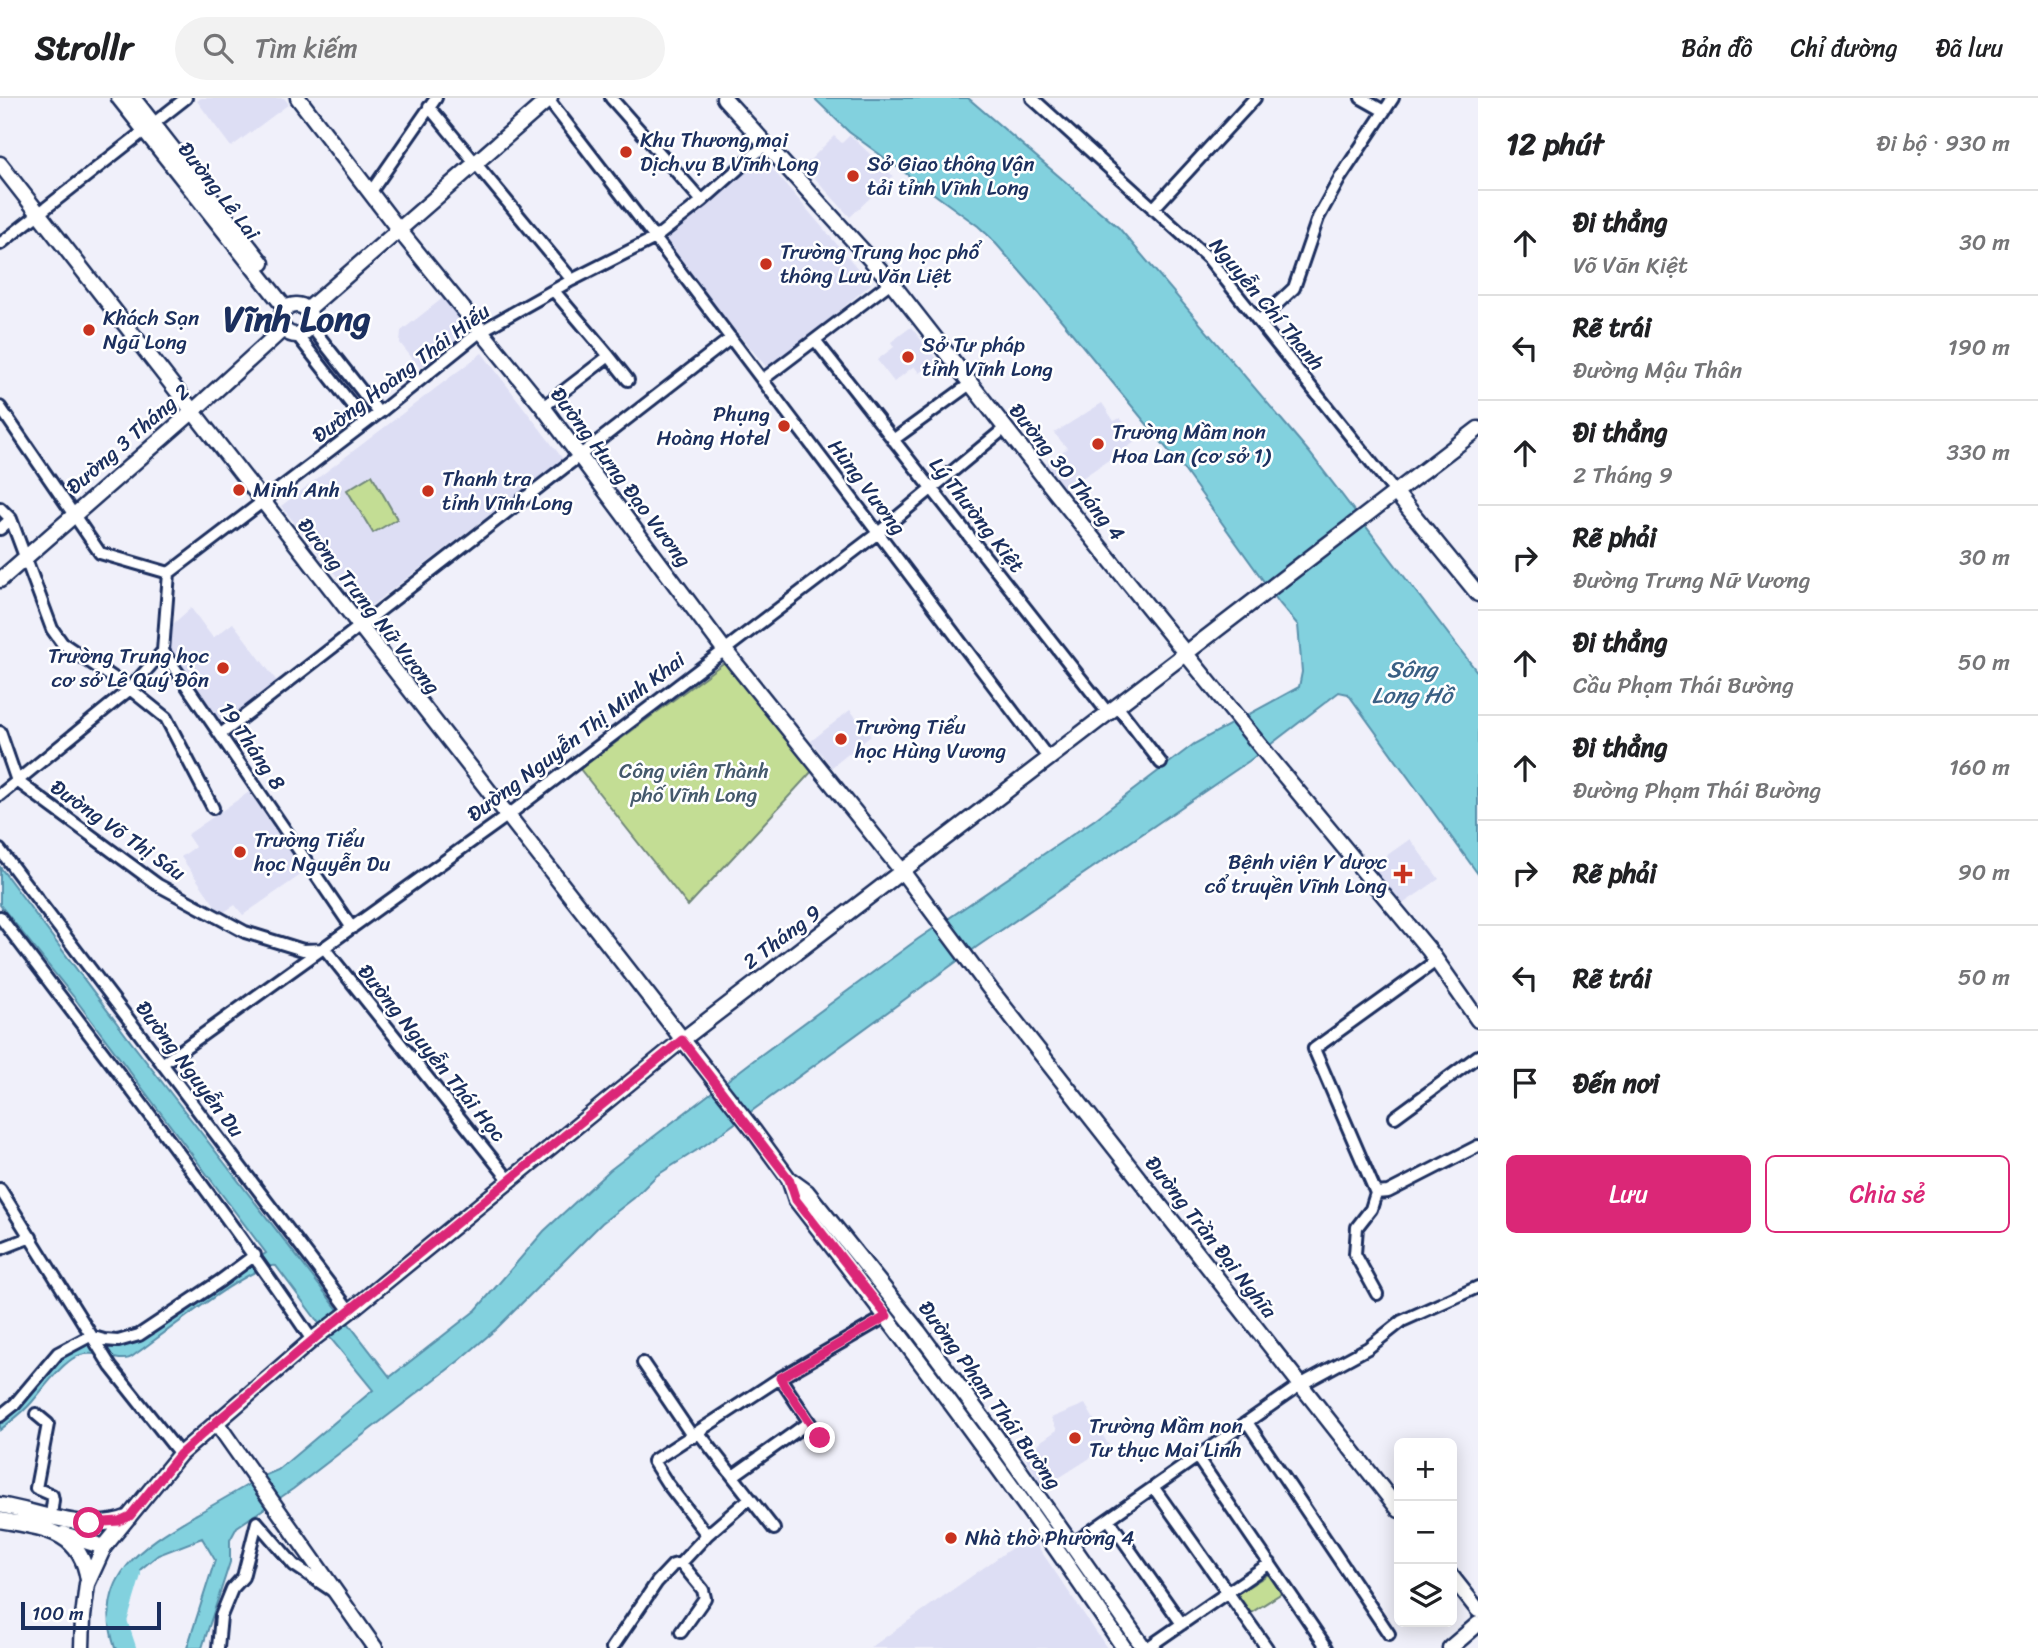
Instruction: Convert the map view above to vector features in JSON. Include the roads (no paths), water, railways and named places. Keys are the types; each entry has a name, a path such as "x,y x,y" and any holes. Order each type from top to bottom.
{"main road":[{"name":"Đường Lê Lai","path":"119,98 148,127 300,312"},
{"name":"Đường Lê Lai","path":"133,98 148,127"},
{"name":"Đường Hưng Đạo Vương","path":"298,98 399,230 580,455 723,648 907,877"},
{"name":"Đường 30 Tháng 4","path":"724,98 891,282 1005,428 1436,961 1478,1020"},
{"path":"300,312 304,333 290,334 283,328 281,320 300,312 549,99"},
{"name":"Đường Trưng Nữ Vương","path":"0,164 754,1131"},
{"name":"Đường 3 Tháng 2","path":"0,580 283,328"},
{"name":"2 Tháng 9","path":"82,1648 83,1617 89,1581 104,1547 180,1454 216,1422 316,1337 682,1040 907,877 1049,759 1478,429"},
{"path":"1395,492 1478,594"},
{"name":"Đường Trần Đại Nghĩa","path":"907,877 990,989 1394,1504"},
{"name":"Đường Phạm Thái Bường","path":"754,1131 789,1179 796,1200 1095,1592 1145,1648"},
{"name":"Đường Phạm Thái Bường","path":"789,1179 807,1192 900,1307 997,1438 1072,1545 1124,1648"},
{"path":"887,1316 900,1307"},
{"path":"216,1422 375,1648"},
{"path":"0,1505 55,1522 104,1547"},
{"path":"0,1520 89,1523 119,1521 130,1516"},
{"path":"55,1522 80,1551 89,1581"},
{"path":"89,1523 104,1547"},
{"path":"1457,1583 1478,1610"},
{"path":"1450,1648 1478,1625"}],"street":[{"path":"0,244 186,98"},
{"path":"611,98 702,201"},
{"name":"Nguyễn Chí Thanh","path":"1032,98 1208,258 1395,492"},
{"path":"1153,209 1255,98"},
{"path":"1361,98 1384,111"},
{"path":"1259,321 1294,288 1318,218 1340,178 1393,98"},
{"name":"Hùng Vương","path":"549,99 1049,759"},
{"path":"370,192 432,102 475,162 572,280"},
{"name":"Đường Hoàng Thái Hiếu","path":"169,573 380,413 481,331 655,238 702,201 766,144"},
{"path":"762,380 891,282"},
{"path":"554,290 628,380"},
{"name":"Đường Lê Lai","path":"300,312 380,413"},
{"path":"297,335 366,423"},
{"path":"221,734 731,338"},
{"name":"Lý Thường Kiệt","path":"815,340 1113,710 1161,763"},
{"path":"542,407 609,356"},
{"path":"893,440 970,384"},
{"path":"0,407 100,553 169,573 163,651 130,690 0,795"},
{"name":"Đường Nguyễn Thị Minh Khai","path":"162,1064 507,816 723,648 878,533 1005,428"},
{"path":"0,508 12,519 52,629 62,643 166,718 213,808"},
{"path":"0,529 12,519"},
{"name":"19 Tháng 8","path":"163,651 352,928"},
{"name":"Đường Võ Thị Sáu","path":"0,732 17,781 158,885 245,932 303,950 325,949"},
{"name":"Đường Nguyễn Du","path":"0,850 348,1312"},
{"path":"0,917 172,1141 316,1337"},
{"name":"Đường Nguyễn Thái Học","path":"325,949 510,1181"},
{"path":"1377,1294 1355,1254 1357,1227 1371,1209 1376,1193 1314,1049 1436,961"},
{"path":"1395,1117 1478,1056"},
{"path":"1376,1193 1388,1192 1478,1146"},
{"path":"0,1189 111,1367 180,1454"},
{"path":"0,1249 31,1237"},
{"path":"0,1416 15,1404 58,1353 92,1339 118,1341 139,1335 254,1255"},
{"path":"1072,1545 1300,1385 1368,1348 1402,1321 1478,1287"},
{"path":"708,1535 653,1461 780,1378 887,1316"},
{"path":"643,1363 696,1435 733,1476 774,1529"},
{"path":"780,1378 820,1438"},
{"path":"36,1414 48,1424 36,1488 52,1495 55,1522"},
{"path":"733,1476 809,1422"},
{"path":"1247,1422 1389,1634"},
{"path":"1197,1457 1327,1648"},
{"path":"1154,1488 1266,1648"},
{"path":"612,1648 657,1582 673,1564 681,1563 750,1498"},
{"path":"1109,1520 1182,1624"},
{"path":"218,1648 221,1616 232,1590 243,1577 257,1522 294,1564 335,1592"},
{"path":"681,1563 703,1590 705,1598 681,1632"},
{"path":"1145,1648 1270,1563"}],"water":[{"name":"Sông Long Hồ","path":"814,98 968,98 1119,228 1309,452 1478,673 1478,874 1348,694 1339,692 1249,761 978,946 705,1145 656,1176 634,1198 602,1223 496,1329 460,1360 293,1489 237,1527 230,1540 230,1562 202,1648 187,1648 215,1560 202,1538 158,1555 141,1569 122,1604 122,1624 128,1648 115,1648 110,1623 110,1602 116,1583 140,1552 195,1515 278,1470 373,1390 276,1266 264,1268 227,1288 127,1359 89,1354 72,1359 56,1373 25,1410 0,1430 0,1420 60,1356 86,1343 117,1348 138,1339 266,1253 73,996 0,905 0,867 131,1042 390,1377 476,1310 544,1231 610,1170 754,1060 918,939 1094,820 1194,744 1299,687 1302,672 1298,625 1182,467 1039,293 978,226 849,132"}],"waterway":[{"path":"127,1648 118,1621 132,1574"}],"place":[{"name":"Khu Thương mại Dịch vụ B Vĩnh Long","path":"626,152"},
{"name":"Sở Giao thông Vận tải tỉnh Vĩnh Long","path":"853,176"},
{"name":"Trường Trung học phổ thông Lưu Văn Liệt","path":"766,264"},
{"name":"Khách Sạn Ngũ Long","path":"89,330"},
{"name":"Sở Tư pháp tỉnh Vĩnh Long","path":"908,357"},
{"name":"Phụng Hoàng Hotel","path":"784,426"},
{"name":"Trường Mầm non Hoa Lan (cơ sở 1)","path":"1098,444"},
{"name":"Minh Anh","path":"239,490"},
{"name":"Thanh tra tỉnh Vĩnh Long","path":"428,491"},
{"name":"Trường Trung học cơ sở Lê Quý Đôn","path":"223,668"},
{"name":"Trường Tiểu học Hùng Vương","path":"841,739"},
{"name":"Trường Tiểu học Nguyễn Du","path":"240,852"},
{"name":"Bệnh viện Y dược cổ truyền Vĩnh Long","path":"1403,874"},
{"name":"Trường Mầm non Tư thục Mai Linh","path":"1075,1438"},
{"name":"Nhà thờ Phường 4","path":"951,1538"}],"district":[{"name":"Vĩnh Long","path":"297,319"}],"park label":[{"name":"Công viên Thành phố Vĩnh Long","path":"694,783"}]}
